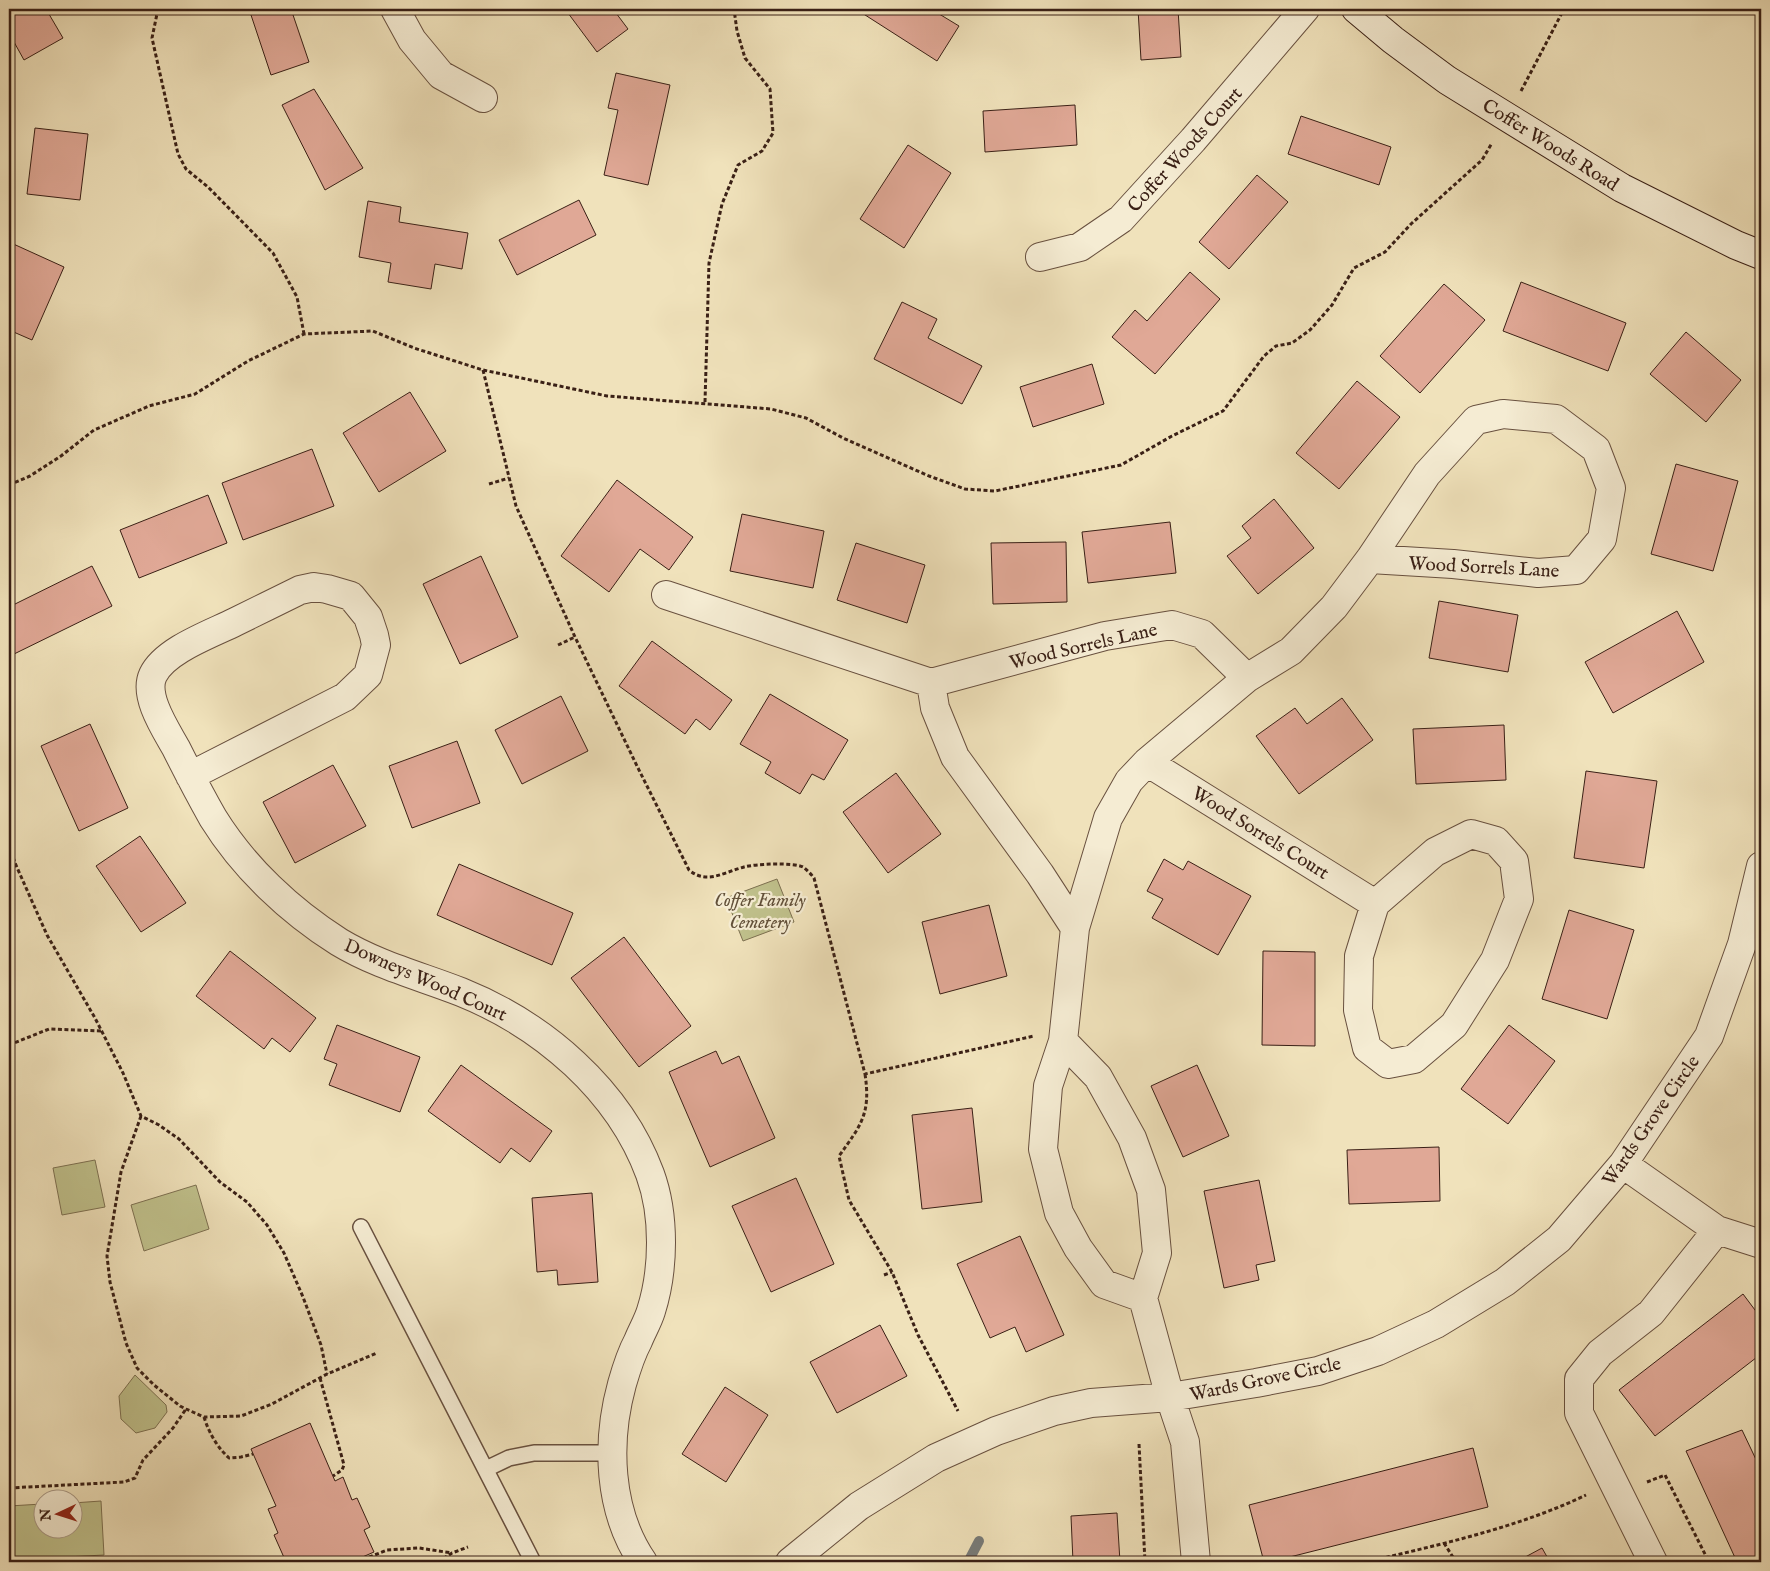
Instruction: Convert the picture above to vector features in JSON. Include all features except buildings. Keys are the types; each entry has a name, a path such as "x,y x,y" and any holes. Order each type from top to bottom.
{"street":[{"path":"395,9 412,40 442,75 483,98"},
{"name":"Coffer Woods Court","path":"1040,256 1080,247 1121,219 1193,140 1305,9"},
{"name":"Coffer Woods Road","path":"1356,9 1392,40 1447,80 1622,188 1736,245 1761,255"},
{"name":"Wood Sorrels Lane","path":"1143,1298 1104,1284 1078,1248 1059,1213 1043,1149 1048,1086 1063,1041 1075,928 1108,818 1129,781 1147,762 1248,678 1291,651 1334,607 1370,560 1427,474 1476,420 1503,414 1556,419 1596,449 1611,488 1602,539 1576,570 1538,573 1453,564 1370,560"},
{"name":"Downeys Wood Court","path":"190,776 345,697 368,675 376,645 374,635 368,617 350,596 314,587 300,590 185,646 162,662 152,677 151,690 157,712 190,776 215,820 239,853 273,891 308,920 342,943 377,962 464,993 510,1016 539,1034 591,1078 626,1123 650,1175 658,1207 661,1243 656,1292 651,1314 637,1343 622,1384 616,1413 612,1453 617,1501 626,1529 642,1562"},
{"path":"666,595 931,683 935,708 955,757 1040,874 1075,928"},
{"name":"Wood Sorrels Lane","path":"931,683 1105,636 1172,625 1202,634 1248,678"},
{"name":"Wood Sorrels Court","path":"1147,762 1375,904"},
{"path":"1471,834 1496,841 1514,861 1519,899 1495,960 1454,1025 1414,1060 1388,1064 1367,1048 1358,1010 1359,956 1375,904 1435,852 1471,834"},
{"name":"Wards Grove Circle","path":"790,1562 859,1506 936,1458 996,1431 1054,1412 1091,1403 1170,1397 1256,1384 1318,1371 1378,1351 1436,1324 1505,1282 1559,1239 1623,1164 1709,1036 1742,944 1761,866"},
{"path":"1063,1041 1098,1076 1132,1138 1151,1190 1157,1253 1143,1298 1170,1397 1185,1442 1196,1562"},
{"path":"1623,1164 1717,1230 1761,1244"},
{"path":"1653,1562 1579,1413 1579,1379 1600,1353 1651,1313 1717,1230"}],"lane":[{"path":"361,1227 533,1562"},
{"path":"486,1469 509,1458 534,1453 612,1453"}],"path":[{"path":"158,9 152,38 178,154 186,170 208,187 273,253 297,297 304,334"},
{"path":"705,402 709,263 722,204 738,165 762,151 774,133 770,89 745,58 737,31 734,9"},
{"path":"1524,86 1564,9"},
{"path":"9,485 30,476 61,456 94,430 149,406 195,394 248,361 304,334 374,331 414,348 483,370 607,396 705,402 771,409 806,418 843,438 929,476 965,489 995,491 1121,465 1172,436 1223,411 1264,356 1276,346 1292,343 1310,330 1332,305 1354,268 1385,252 1411,224 1482,160"},
{"path":"483,370 516,506 636,766 689,870 697,876 713,877 746,866 793,864 804,868 814,878 865,1074 868,1095 864,1116 855,1134 839,1156 849,1200 892,1272 918,1335 958,1411"},
{"path":"490,484 510,478"},
{"path":"558,645 575,637"},
{"path":"9,845 15,863 48,935 101,1030 123,1073 141,1116 158,1124 179,1139 220,1182 247,1202 267,1225 284,1253 303,1297 321,1345 327,1374"},
{"path":"9,1046 49,1029 101,1030"},
{"path":"865,1074 1039,1034 1063,1041"},
{"path":"141,1116 121,1172 107,1256 110,1282 126,1343 138,1368 154,1385 180,1406 204,1418 241,1416 272,1404 327,1374 377,1353"},
{"path":"884,1275 892,1272"},
{"path":"320,1378 344,1465 342,1470 332,1476"},
{"path":"9,1488 124,1482 135,1478 143,1460 173,1428 186,1409"},
{"path":"204,1418 219,1449 229,1458 253,1454"},
{"path":"1139,1444 1145,1562"},
{"path":"1643,1483 1666,1475 1709,1562"},
{"path":"1367,1562 1504,1526 1558,1509 1589,1494"},
{"path":"1444,1543 1456,1562"},
{"path":"438,1562 452,1553 468,1547"},
{"path":"357,1562 387,1550 419,1548 452,1553"}],"green space":[{"name":"Coffer Family Cemetery","path":"777,879 794,922 743,941 726,898"},
{"path":"95,1160 105,1207 62,1215 53,1168"},
{"path":"196,1185 209,1229 144,1251 131,1205"},
{"path":"135,1375 166,1405 167,1412 155,1428 136,1433 121,1419 119,1396"},
{"path":"101,1501 104,1555 9,1560 9,1506 32,1505 32,1538 82,1538 82,1502"}],"waterway":[{"path":"968,1562 979,1541"}]}
